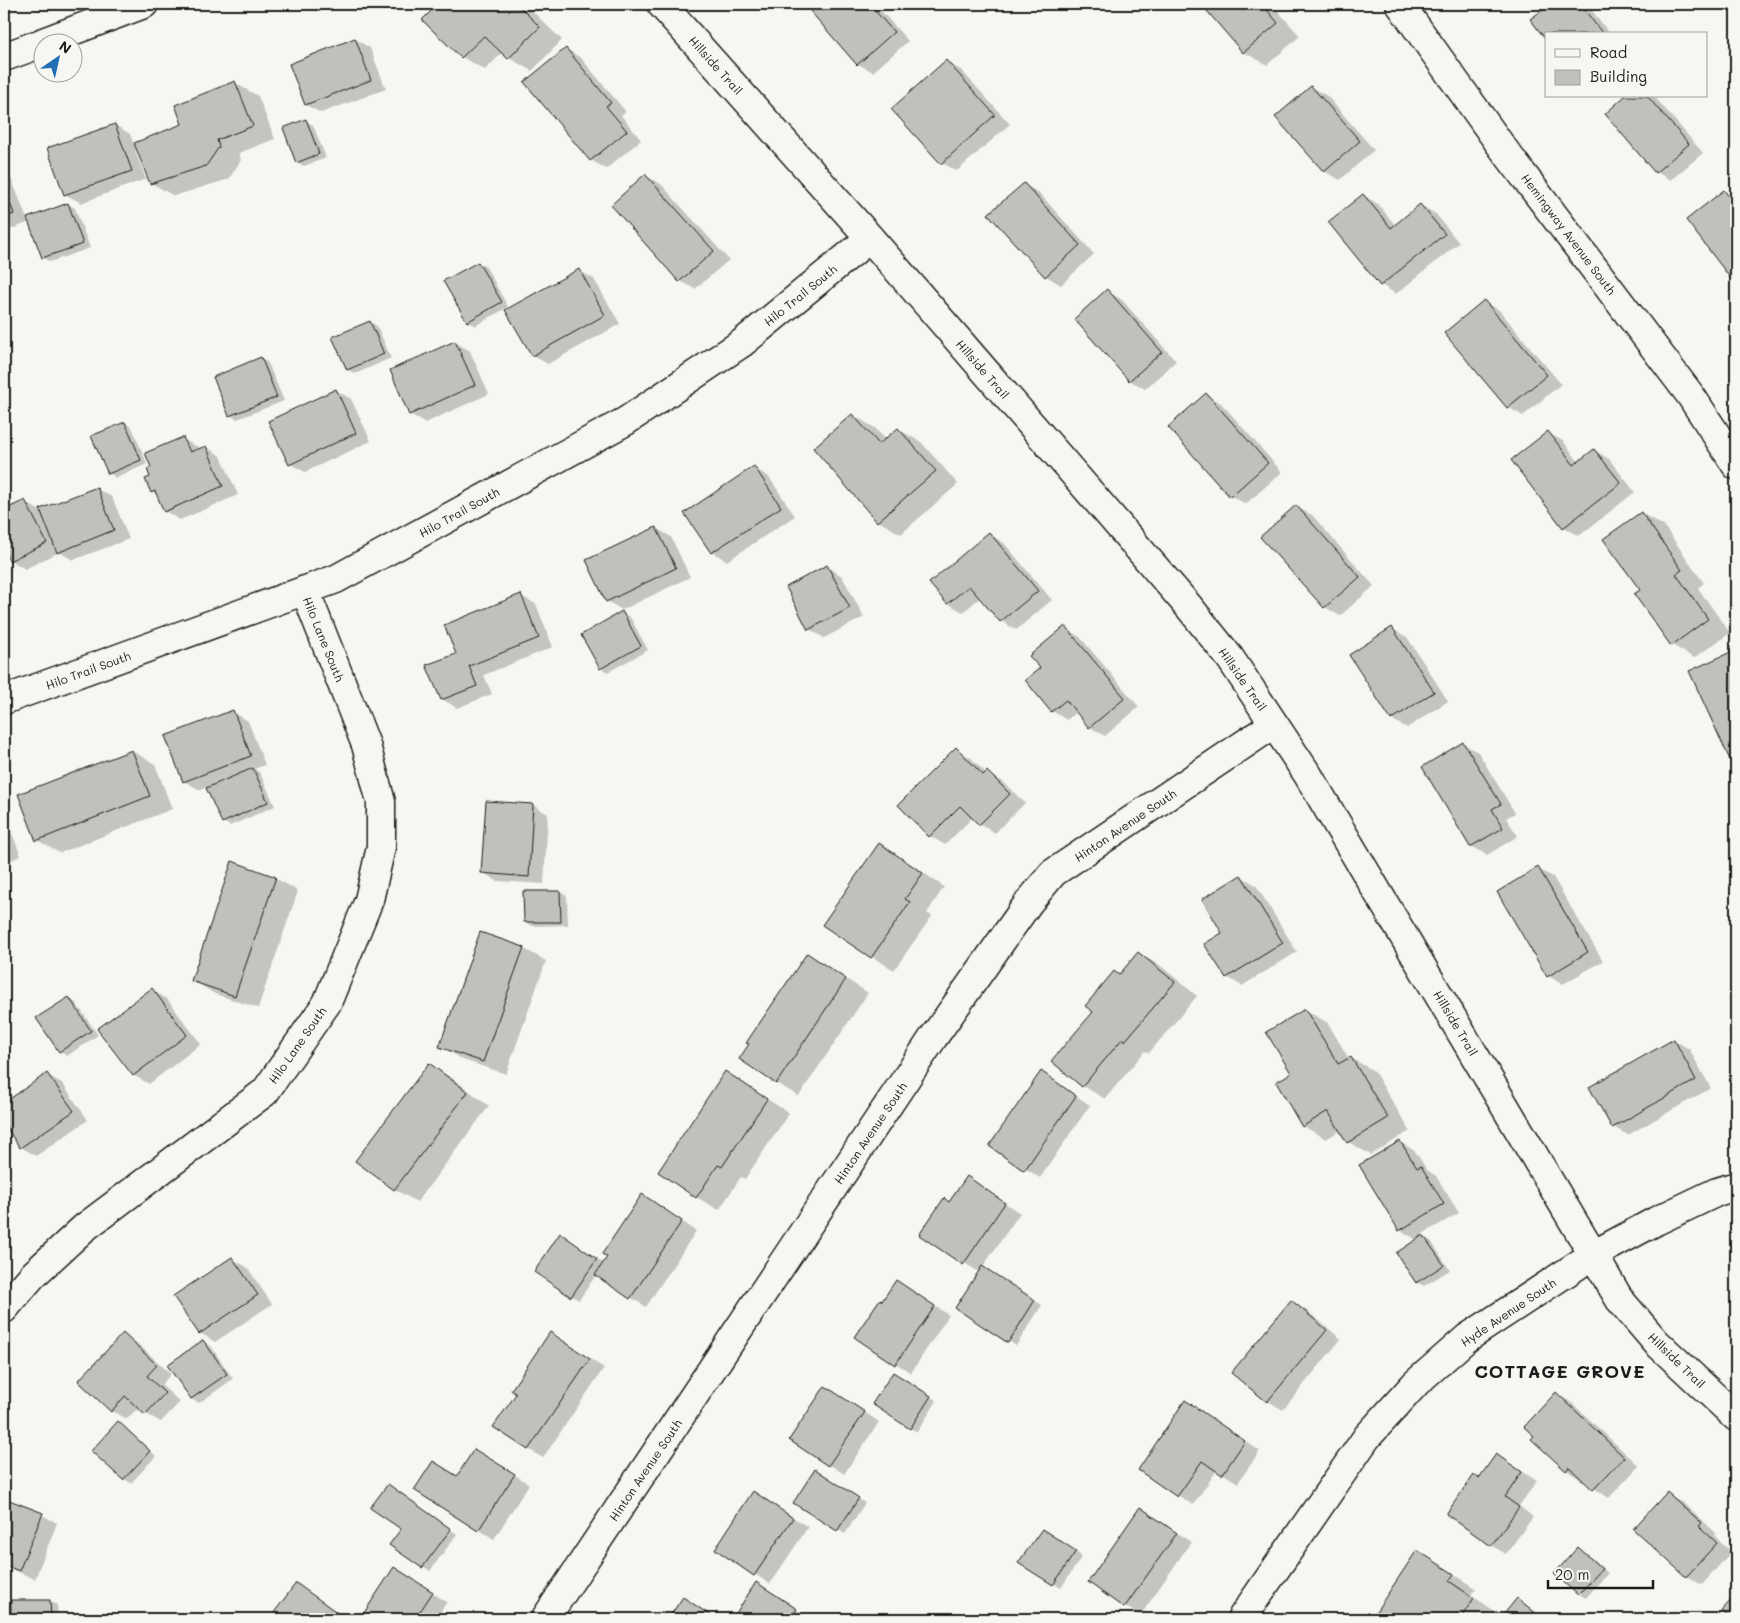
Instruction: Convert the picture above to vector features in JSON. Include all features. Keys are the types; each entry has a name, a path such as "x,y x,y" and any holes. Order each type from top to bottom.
{"street":[{"path":"71,32 144,4"},
{"name":"Hillside Trail","path":"661,4 870,238 1190,608 1230,658 1308,775 1620,1300 1650,1335 1736,1417"},
{"name":"Hemingway Avenue South","path":"1400,4 1502,146 1691,396 1736,465"},
{"path":"4,57 32,47"},
{"name":"Hilo Trail South","path":"4,700 336,579 626,421 742,343 870,238"},
{"name":"Hilo Lane South","path":"4,1309 33,1275 84,1228 265,1092 327,1003 369,900 381,847 381,802 366,745 305,590"},
{"name":"Hinton Avenue South","path":"545,1619 933,1038 1029,902 1053,873 1274,724"},
{"name":"Hyde Avenue South","path":"1241,1619 1368,1437 1416,1383 1467,1338 1594,1255 1656,1221 1717,1192 1736,1186"}],"building":[{"path":"438,4 517,4 540,27 508,59 484,36 461,58 422,20"},
{"path":"804,4 869,4 894,32 857,65"},
{"path":"1201,4 1262,4 1278,23 1243,53"},
{"path":"1551,4 1580,4 1601,32 1545,32 1545,39 1530,19"},
{"path":"355,38 371,80 305,105 289,64"},
{"path":"566,48 611,103 606,106 627,131 590,161 524,82"},
{"path":"946,60 995,115 941,164 891,109"},
{"path":"235,81 253,126 217,140 219,147 206,166 150,184 134,143 182,124 175,105"},
{"path":"1311,86 1360,141 1324,172 1275,117"},
{"path":"1623,98 1649,98 1689,144 1655,173 1605,114"},
{"path":"306,119 319,154 296,163 283,128"},
{"path":"115,124 132,171 64,195 47,148"},
{"path":"645,174 714,251 679,282 611,205"},
{"path":"1024,183 1080,245 1045,277 988,214"},
{"path":"4,187 14,214 4,218"},
{"path":"1724,190 1736,206 1735,284 1686,220"},
{"path":"1363,194 1391,228 1420,204 1445,234 1380,286 1328,222"},
{"path":"68,203 83,244 42,258 27,218"},
{"path":"478,262 502,302 467,322 443,281"},
{"path":"579,269 605,315 532,356 505,310"},
{"path":"1107,289 1162,352 1129,381 1074,319"},
{"path":"1484,300 1547,375 1507,408 1444,333"},
{"path":"370,321 384,354 347,370 332,337"},
{"path":"455,341 475,385 409,415 390,370"},
{"path":"261,357 277,397 229,416 213,377"},
{"path":"336,389 356,433 289,465 268,421"},
{"path":"1206,393 1268,463 1230,497 1168,427"},
{"path":"852,414 879,444 898,428 936,471 877,522 813,448"},
{"path":"125,422 141,460 108,474 91,436"},
{"path":"1548,431 1574,465 1594,449 1621,483 1563,528 1511,460"},
{"path":"183,437 190,452 206,446 223,486 164,512 155,491 151,493 145,479 150,477 147,469 151,467 145,453"},
{"path":"754,466 781,507 711,553 684,513"},
{"path":"97,487 114,530 57,553 40,509"},
{"path":"25,500 47,543 9,561 4,550 4,510"},
{"path":"1296,505 1360,577 1324,608 1260,537"},
{"path":"1641,512 1682,570 1676,574 1708,619 1671,646 1634,594 1640,590 1603,539"},
{"path":"656,527 676,568 606,602 586,560"},
{"path":"989,532 1038,591 1000,622 969,586 947,604 929,583"},
{"path":"827,565 850,608 808,630 786,587"},
{"path":"521,594 539,638 469,666 477,686 441,700 426,665 456,654 444,625"},
{"path":"622,611 641,646 600,669 581,635"},
{"path":"1065,626 1125,698 1089,728 1066,700 1051,712 1025,680 1040,668 1029,656"},
{"path":"1392,627 1434,692 1391,720 1349,655"},
{"path":"1733,651 1736,658 1736,773 1689,671"},
{"path":"233,710 251,756 183,782 165,736"},
{"path":"1463,742 1501,804 1492,809 1503,828 1470,847 1422,767"},
{"path":"956,747 983,775 987,771 1010,794 979,825 960,806 929,837 898,805"},
{"path":"132,750 150,796 36,841 18,794"},
{"path":"253,768 268,802 222,823 206,788"},
{"path":"486,801 533,804 529,877 481,873"},
{"path":"879,843 923,873 905,899 910,902 871,958 822,925"},
{"path":"232,861 276,877 235,996 191,981"},
{"path":"1538,867 1588,952 1547,977 1497,892"},
{"path":"1241,875 1283,943 1226,978 1204,944 1222,933 1202,899"},
{"path":"523,891 560,891 561,922 524,922"},
{"path":"480,932 524,947 483,1062 439,1047"},
{"path":"1138,952 1175,982 1125,1041 1123,1038 1082,1087 1051,1061 1093,1012 1085,1006 1114,971 1119,975"},
{"path":"807,953 846,979 776,1084 739,1059 749,1044 746,1043"},
{"path":"152,988 187,1035 133,1076 97,1029"},
{"path":"69,997 91,1031 59,1052 36,1018"},
{"path":"1305,1009 1338,1064 1351,1057 1388,1118 1347,1143 1328,1111 1302,1127 1276,1082 1291,1073 1266,1032"},
{"path":"1674,1039 1696,1080 1612,1128 1589,1087"},
{"path":"429,1063 468,1092 394,1190 355,1161"},
{"path":"725,1071 767,1099 722,1167 718,1165 696,1198 658,1172"},
{"path":"1041,1071 1076,1096 1024,1171 989,1146"},
{"path":"47,1073 74,1111 20,1148 4,1124 4,1103"},
{"path":"1400,1141 1417,1168 1421,1166 1444,1204 1399,1231 1359,1165"},
{"path":"967,1176 1005,1203 963,1265 919,1235 944,1198 949,1202"},
{"path":"642,1194 682,1221 630,1299 595,1275 607,1257 602,1254"},
{"path":"560,1233 597,1259 571,1297 534,1272"},
{"path":"1423,1235 1444,1265 1416,1283 1396,1253"},
{"path":"232,1257 258,1295 199,1334 173,1296"},
{"path":"982,1266 1035,1300 1008,1343 955,1308"},
{"path":"896,1280 935,1306 895,1365 854,1337 880,1299 882,1301"},
{"path":"1291,1300 1327,1330 1267,1402 1231,1373"},
{"path":"550,1332 590,1359 528,1450 493,1427 516,1394 511,1390"},
{"path":"123,1333 157,1365 147,1376 165,1393 145,1415 125,1396 111,1412 78,1381"},
{"path":"203,1340 227,1374 191,1399 167,1365"},
{"path":"893,1372 931,1396 910,1429 872,1404"},
{"path":"825,1386 865,1412 828,1466 789,1440"},
{"path":"1556,1392 1624,1457 1593,1490 1569,1467 1566,1471 1531,1439 1534,1436 1524,1427"},
{"path":"1185,1400 1245,1441 1222,1475 1202,1461 1177,1497 1138,1470"},
{"path":"118,1421 150,1451 123,1480 91,1451"},
{"path":"474,1449 515,1474 478,1531 414,1490 433,1461 457,1476"},
{"path":"1496,1454 1522,1472 1505,1497 1519,1507 1491,1546 1446,1514 1474,1475 1479,1478"},
{"path":"815,1469 859,1498 837,1531 793,1503"},
{"path":"388,1484 451,1529 422,1568 389,1545 401,1529 370,1508"},
{"path":"753,1491 793,1518 754,1576 715,1549"},
{"path":"1667,1492 1702,1523 1699,1526 1717,1543 1686,1577 1633,1529"},
{"path":"4,1498 43,1513 19,1571 4,1565"},
{"path":"1140,1507 1177,1533 1124,1608 1088,1582"},
{"path":"1042,1529 1076,1551 1053,1585 1018,1563"},
{"path":"1578,1547 1602,1569 1578,1595 1554,1574"},
{"path":"1417,1550 1454,1574 1449,1581 1474,1598 1460,1619 1441,1619 1434,1614 1430,1619 1371,1619"},
{"path":"394,1567 433,1592 415,1619 360,1619"},
{"path":"756,1582 797,1609 790,1619 733,1618"},
{"path":"296,1583 342,1616 339,1619 280,1619 273,1614"},
{"path":"1736,1595 1736,1619 1730,1619 1721,1611"},
{"path":"683,1597 716,1619 668,1619"},
{"path":"1517,1598 1543,1619 1500,1619"},
{"path":"11,1600 50,1600 51,1619 11,1619"}],"district":[{"name":"COTTAGE GROVE","path":"1560,1371"}]}
